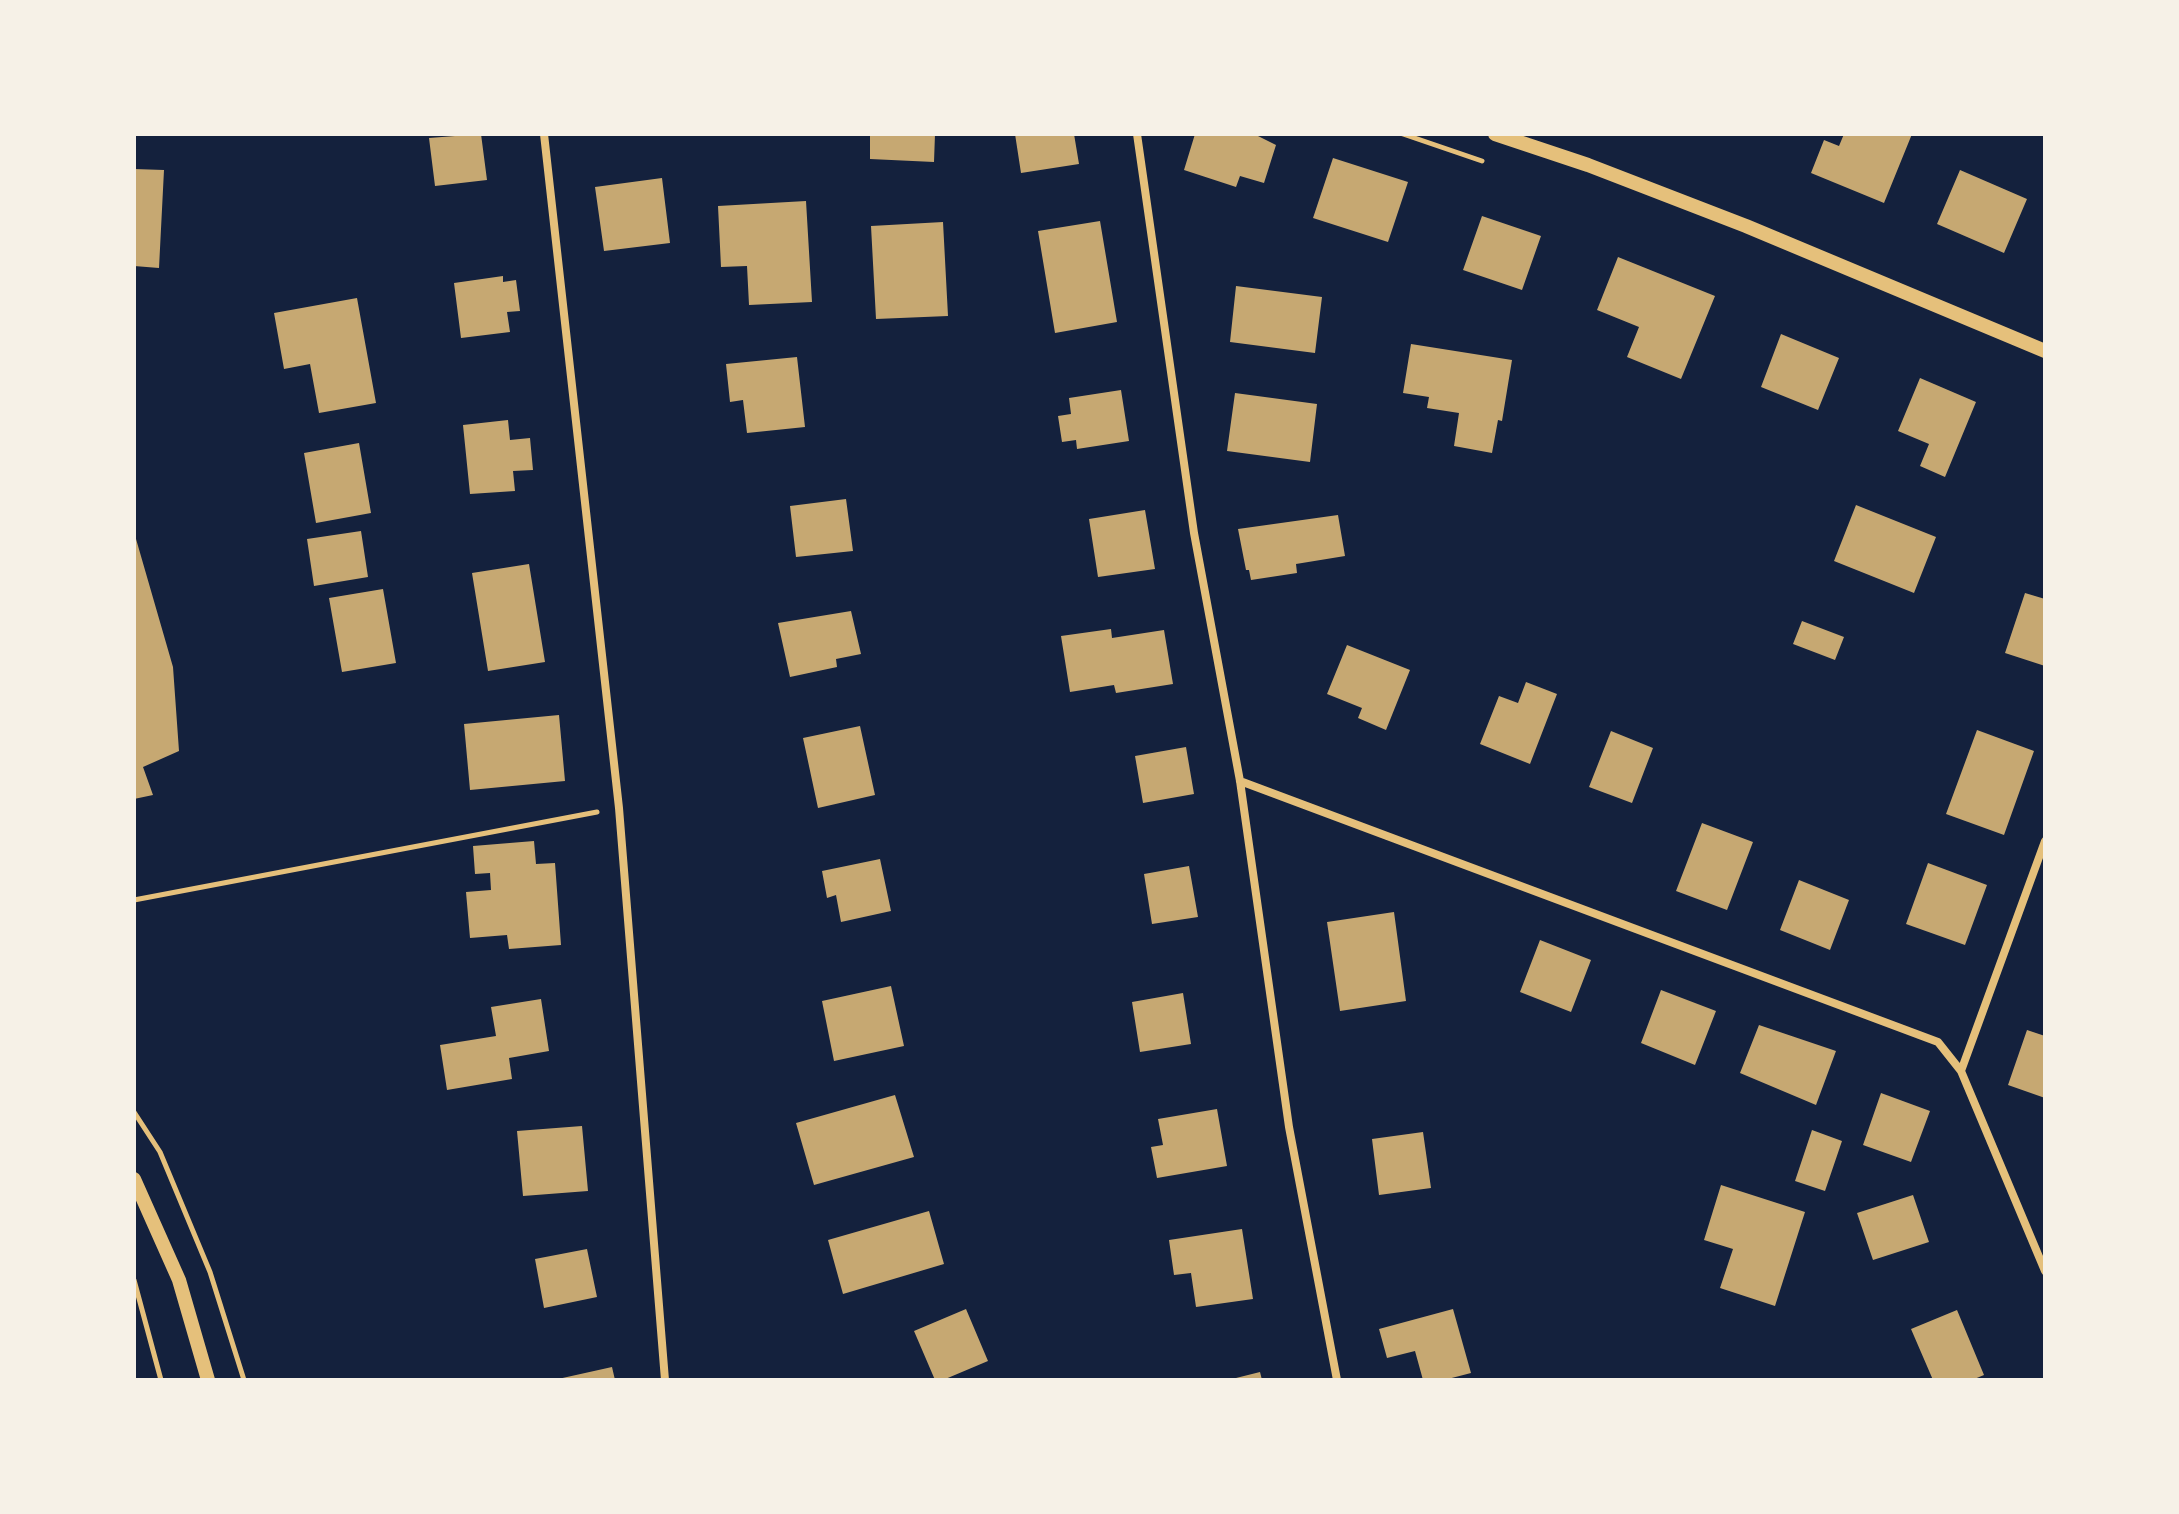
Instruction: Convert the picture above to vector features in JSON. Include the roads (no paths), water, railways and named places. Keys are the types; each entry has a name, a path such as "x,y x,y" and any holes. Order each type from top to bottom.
{"street":[{"path":"544,134 619,808 665,1380"},
{"path":"1137,134 1194,533 1240,781 1289,1127 1337,1380"},
{"path":"1495,134 1588,165 1746,226 2045,351"},
{"path":"1240,781 1938,1042 1961,1071 2045,1271"},
{"path":"1961,1071 2045,841"},
{"path":"134,1179 179,1280 208,1380"}]}
